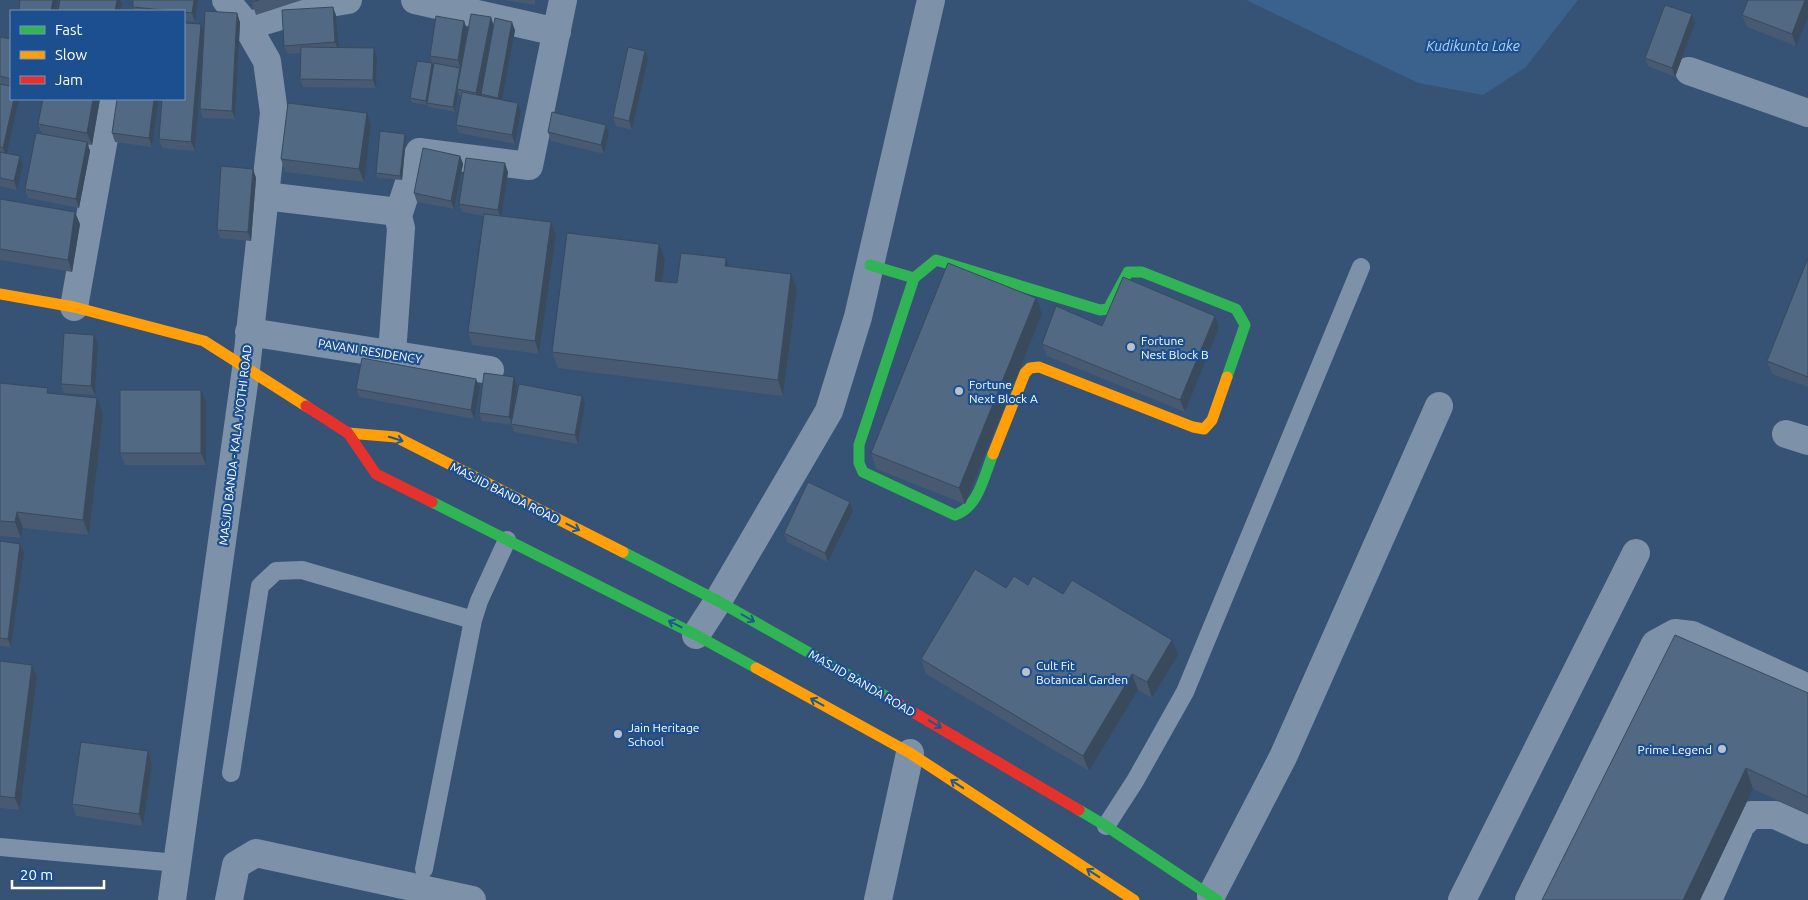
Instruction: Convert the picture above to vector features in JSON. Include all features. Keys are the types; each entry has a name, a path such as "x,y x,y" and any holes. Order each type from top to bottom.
{"main road":[{"path":"936,260 1100,310 1108,309 1128,272 1142,272 1236,309 1245,325 1212,420 1204,429 1193,427 1039,366 1030,368 1025,373 975,499 964,512 955,515 863,472 859,463 859,445 914,278 936,260"},
{"path":"870,265 914,278"},
{"path":"0,294 74,307 204,341 348,433 376,474 696,634 910,754 1134,900"},
{"name":"MASJID BANDA ROAD","path":"348,433 396,438 718,601 928,720 1106,826 1214,898"}],"street":[{"name":"MASJID BANDA - KALA JYOTHI ROAD","path":"172,900 246,369 274,113 267,61 247,26 226,0"},
{"path":"247,26 318,5 348,0"},
{"path":"415,0 557,32"},
{"path":"392,354 401,228 398,216 419,152 529,166 563,0"},
{"path":"696,634 718,601 829,411 858,316 931,0"},
{"path":"1689,71 1808,113"},
{"path":"74,307 111,100"},
{"path":"265,196 390,211 398,216"},
{"name":"PAVANI RESIDENCY","path":"249,332 490,370"},
{"path":"1214,898 1283,756 1439,406"},
{"path":"1462,900 1636,553"},
{"path":"1529,900 1655,644 1674,634 1692,634 1808,688"},
{"path":"878,900 910,754"},
{"path":"1708,900 1741,825 1751,815 1775,815 1808,830"},
{"path":"229,900 236,865 256,854 472,900"}],"lane":[{"path":"1106,826 1135,780 1185,692 1362,267"},
{"path":"424,869 473,620 479,601 507,540"},
{"path":"231,773 260,586 276,571 302,570 473,620"},
{"path":"0,847 177,863"}],"water":[{"name":"Kudikunta Lake","path":"1246,0 1578,0 1526,67 1483,95 1418,83"}],"building":[{"path":"20,0 53,0 51,10 19,10"},
{"path":"60,0 117,0 115,10 58,10"},
{"path":"133,0 194,0 192,13 185,12 185,10 133,7"},
{"path":"1748,0 1805,0 1792,34 1742,15"},
{"path":"1665,5 1692,14 1672,68 1645,58"},
{"path":"333,7 335,42 284,46 282,10"},
{"path":"205,11 237,13 232,111 200,109"},
{"path":"471,14 491,17 476,93 457,89"},
{"path":"436,16 464,21 458,60 430,56"},
{"path":"495,18 512,22 498,98 481,94"},
{"path":"185,23 201,24 191,142 159,139 162,100 185,100"},
{"path":"0,37 10,39 10,79 0,76"},
{"path":"301,47 374,48 373,80 300,79"},
{"path":"628,47 645,51 629,121 613,117"},
{"path":"417,61 432,63 426,101 410,98"},
{"path":"434,63 460,68 453,107 427,103"},
{"path":"0,84 10,86 10,100 14,100 3,148 0,147"},
{"path":"462,92 518,103 512,135 456,125"},
{"path":"43,100 93,100 87,133 38,124"},
{"path":"117,100 154,100 149,138 112,133"},
{"path":"288,103 367,113 359,169 281,159"},
{"path":"552,112 606,125 601,145 548,132"},
{"path":"380,131 405,134 400,176 376,173"},
{"path":"36,133 87,142 76,199 25,189"},
{"path":"423,148 460,156 451,201 414,193"},
{"path":"0,152 20,156 14,181 0,178"},
{"path":"466,158 505,163 498,210 459,204"},
{"path":"221,166 253,169 248,232 217,230"},
{"path":"0,199 75,212 68,260 0,249"},
{"path":"484,214 551,222 535,341 468,332"},
{"path":"567,233 659,244 655,281 677,283 681,253 726,258 725,266 791,274 778,380 552,352"},
{"path":"1808,258 1808,377 1767,361"},
{"name":"Fortune Next Block A","path":"948,263 1036,298 959,488 871,453"},
{"name":"Fortune Nest Block B","path":"1123,277 1215,316 1180,400 1042,344 1056,306 1102,326"},
{"path":"64,333 94,335 91,386 61,384"},
{"path":"362,358 476,379 471,410 356,389"},
{"path":"484,373 514,377 509,417 479,413"},
{"path":"0,383 48,388 47,393 97,398 83,520 17,512 15,522 0,521"},
{"path":"519,384 582,396 575,435 511,424"},
{"path":"120,390 201,390 201,453 120,453"},
{"path":"808,482 850,502 825,553 784,533"},
{"path":"0,541 20,544 8,639 0,638"},
{"path":"975,569 1006,588 1014,576 1028,585 1033,576 1063,594 1072,580 1172,640 1147,682 1132,674 1083,756 921,659"},
{"name":"Prime Legend","path":"1675,635 1808,693 1808,797 1746,768 1683,900 1542,900"},
{"path":"0,661 32,665 15,798 0,796"},
{"path":"81,742 148,751 139,814 72,804"}],"traffic: fast":[{"path":"870,265 914,278 936,260 1100,310 1108,309 1128,272 1142,272 1236,309 1245,325 1227,377"},
{"path":"914,278 859,445 859,463 863,472 955,515 963,511 975,498 993,454"},
{"path":"432,502 696,635 756,668"},
{"path":"623,552 718,601 889,698"},
{"path":"1079,810 1217,900"}],"traffic: slow":[{"path":"0,294 74,307 204,341 306,406"},
{"path":"993,454 1025,373 1030,368 1039,367 1193,427 1204,429 1212,420 1227,377"},
{"path":"348,433 396,437 623,552"},
{"path":"756,668 910,753 1134,900"}],"traffic: jam":[{"path":"306,406 348,433 376,474 432,502"},
{"path":"889,698 1079,810"}],"place":[{"name":"Fortune Nest Block B","path":"1131,347"},
{"name":"Fortune Next Block A","path":"959,391"},
{"name":"Cult Fit Botanical Garden","path":"1026,672"},
{"name":"Jain Heritage School","path":"618,734"},
{"name":"Prime Legend","path":"1722,749"}]}
